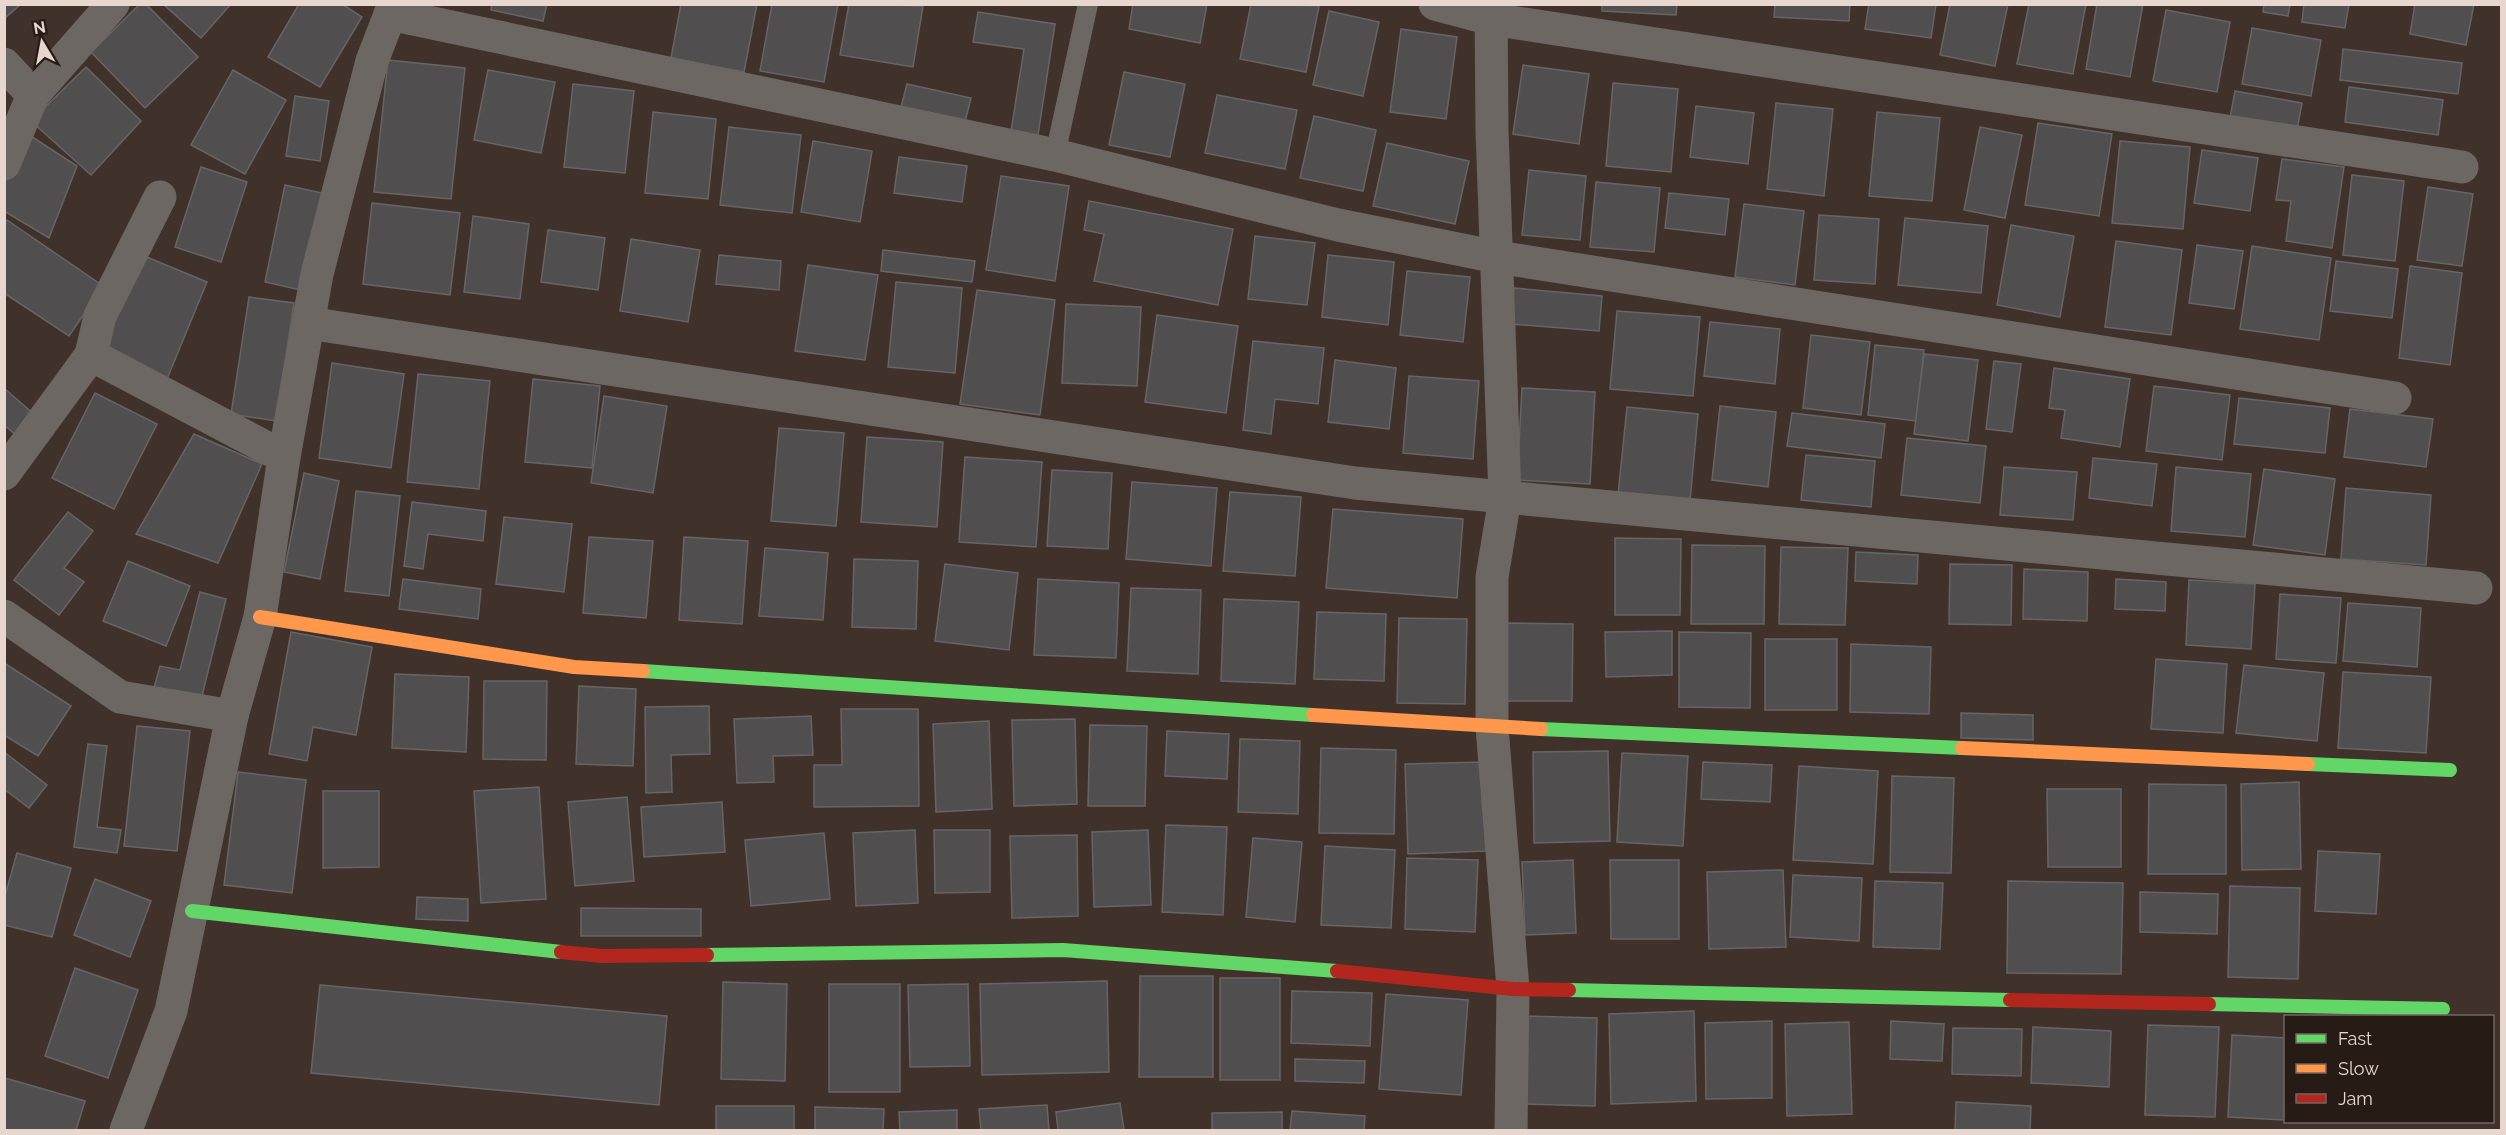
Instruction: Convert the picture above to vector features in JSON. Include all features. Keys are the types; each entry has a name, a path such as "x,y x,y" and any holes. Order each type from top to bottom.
{"street":[{"path":"4,164 33,95 113,4"},
{"path":"1435,4 2462,167"},
{"path":"126,1131 171,1011 232,716 260,616 284,457 317,274 372,61 392,9 1055,155 1338,225 1497,257 2395,398"},
{"path":"1491,12 1492,130 1505,498 1492,577 1492,727 1513,989 1511,1131"},
{"path":"4,64 33,95"},
{"path":"4,474 91,355 99,316 160,196"},
{"path":"308,323 1355,483 2476,588"},
{"path":"91,355 284,457"},
{"path":"4,616 120,697 232,716"},
{"path":"260,616 574,667 1492,727 2450,770"},
{"path":"192,910 602,956 1063,950 1306,968 1513,989 2443,1009"}],"lane":[{"path":"1055,155 1088,4"}],"building":[{"path":"4,4 21,4 4,19"},
{"path":"140,4 146,4 198,57 145,108 91,52"},
{"path":"163,4 231,4 201,38"},
{"path":"299,4 342,4 362,17 320,87 268,57"},
{"path":"492,4 547,4 543,21 491,10"},
{"path":"681,4 757,4 744,72 671,58"},
{"path":"772,4 838,4 824,82 760,71"},
{"path":"849,4 923,6 913,67 840,55"},
{"path":"1133,4 1207,4 1200,43 1129,29"},
{"path":"1251,4 1319,6 1306,72 1240,59"},
{"path":"1602,4 1677,4 1676,15 1602,11"},
{"path":"1775,4 1850,4 1849,21 1774,17"},
{"path":"1869,4 1936,4 1931,38 1865,29"},
{"path":"1950,4 2008,4 1995,66 1940,55"},
{"path":"2029,4 2086,4 2073,74 2017,64"},
{"path":"2097,4 2143,4 2130,77 2086,69"},
{"path":"2264,4 2290,4 2288,16 2263,12"},
{"path":"2304,4 2349,4 2345,28 2302,22"},
{"path":"2415,4 2474,4 2466,45 2410,34"},
{"path":"2166,10 2230,22 2217,92 2153,81"},
{"path":"1329,11 1379,22 1363,96 1313,85"},
{"path":"978,12 1055,24 1038,135 1011,131 1024,49 973,42"},
{"path":"2252,28 2321,40 2311,96 2242,84"},
{"path":"1401,29 1457,37 1446,119 1390,112"},
{"path":"2343,49 2462,63 2458,94 2340,80"},
{"path":"388,60 465,68 451,199 374,192"},
{"path":"1523,65 1589,74 1579,144 1513,134"},
{"path":"86,67 141,121 91,175 31,121"},
{"path":"233,70 286,100 245,174 191,145"},
{"path":"488,70 555,82 541,153 474,140"},
{"path":"1124,72 1185,84 1170,157 1109,145"},
{"path":"1613,83 1678,89 1671,172 1606,166"},
{"path":"573,84 634,91 625,173 564,167"},
{"path":"907,84 971,98 964,126 900,111"},
{"path":"2349,87 2443,100 2438,135 2345,122"},
{"path":"2235,91 2302,103 2296,135 2229,123"},
{"path":"1217,95 1297,110 1285,169 1205,153"},
{"path":"295,96 329,101 320,161 286,156"},
{"path":"1776,103 1833,109 1824,196 1767,189"},
{"path":"1696,106 1754,113 1748,164 1690,157"},
{"path":"653,112 716,119 708,199 645,193"},
{"path":"1877,112 1940,118 1932,201 1869,196"},
{"path":"1314,116 1376,130 1363,191 1300,178"},
{"path":"2038,123 2112,134 2099,216 2025,205"},
{"path":"729,127 801,135 792,213 720,205"},
{"path":"1980,127 2022,135 2005,218 1964,210"},
{"path":"20,129 77,166 49,238 4,211 4,183"},
{"path":"813,141 872,151 860,222 801,212"},
{"path":"2120,141 2190,147 2183,229 2112,223"},
{"path":"1387,143 1469,161 1455,224 1373,206"},
{"path":"2202,150 2258,158 2250,211 2194,203"},
{"path":"899,157 967,166 962,202 894,193"},
{"path":"2282,159 2344,167 2332,248 2286,241 2291,201 2276,200"},
{"path":"201,167 247,182 221,262 175,247"},
{"path":"1529,170 1586,176 1580,240 1522,235"},
{"path":"2352,175 2404,181 2395,261 2343,255"},
{"path":"1001,176 1069,186 1055,281 986,270"},
{"path":"1596,182 1660,188 1654,252 1590,247"},
{"path":"285,185 322,193 301,290 265,282"},
{"path":"2428,187 2473,194 2462,266 2417,260"},
{"path":"1669,193 1729,199 1725,235 1665,228"},
{"path":"1089,201 1233,229 1218,305 1094,281 1104,234 1084,230"},
{"path":"372,203 460,213 450,295 363,284"},
{"path":"1744,204 1804,211 1795,285 1735,277"},
{"path":"1819,215 1879,219 1875,284 1814,280"},
{"path":"473,216 529,224 520,299 464,292"},
{"path":"1905,218 1988,226 1981,293 1898,285"},
{"path":"7,220 103,286 69,336 4,293 4,224"},
{"path":"2011,225 2074,236 2060,317 1997,305"},
{"path":"548,230 605,238 598,290 541,282"},
{"path":"1255,236 1315,243 1307,305 1248,299"},
{"path":"631,239 700,250 688,322 620,311"},
{"path":"2116,241 2182,250 2171,335 2105,327"},
{"path":"2197,245 2243,251 2234,309 2189,303"},
{"path":"2252,246 2331,258 2319,340 2240,329"},
{"path":"883,250 975,261 972,282 881,271"},
{"path":"137,253 207,282 167,379 96,351"},
{"path":"719,255 781,261 779,290 716,284"},
{"path":"1328,255 1394,262 1388,325 1322,317"},
{"path":"2336,261 2398,269 2392,318 2330,311"},
{"path":"808,265 878,275 865,360 795,351"},
{"path":"2410,266 2462,273 2450,365 2399,358"},
{"path":"1407,271 1470,277 1463,342 1400,335"},
{"path":"896,282 962,288 955,373 888,367"},
{"path":"1514,288 1602,296 1599,331 1511,324"},
{"path":"977,290 1055,300 1040,415 960,404"},
{"path":"249,297 294,303 276,421 231,414"},
{"path":"1066,304 1141,307 1137,386 1062,383"},
{"path":"1617,311 1700,317 1693,396 1610,389"},
{"path":"1157,315 1238,326 1226,413 1145,402"},
{"path":"1710,322 1780,329 1775,384 1704,376"},
{"path":"1811,335 1870,342 1861,415 1803,408"},
{"path":"1253,341 1324,348 1318,404 1275,399 1271,434 1243,430"},
{"path":"1875,345 1924,350 1916,421 1868,415"},
{"path":"1924,354 1978,360 1968,441 1914,434"},
{"path":"1335,360 1396,368 1389,429 1328,422"},
{"path":"1994,361 2021,364 2012,432 1986,429"},
{"path":"332,363 404,374 391,468 319,458"},
{"path":"2054,368 2130,379 2120,447 2061,438 2065,410 2049,408"},
{"path":"418,374 490,381 479,489 407,482"},
{"path":"1409,376 1479,381 1473,459 1403,453"},
{"path":"533,379 600,386 592,468 525,462"},
{"path":"2154,386 2230,395 2222,460 2146,451"},
{"path":"4,388 36,416 17,436 4,425"},
{"path":"1522,388 1595,392 1590,484 1517,480"},
{"path":"95,393 157,424 114,509 52,478"},
{"path":"604,396 667,406 653,493 591,483"},
{"path":"2239,398 2330,408 2325,453 2234,444"},
{"path":"1720,406 1776,412 1768,487 1712,480"},
{"path":"1627,407 1698,414 1690,501 1618,495"},
{"path":"2350,409 2433,419 2426,467 2344,457"},
{"path":"1792,413 1885,424 1881,458 1787,446"},
{"path":"779,428 844,433 836,526 771,521"},
{"path":"194,434 262,464 218,563 136,534"},
{"path":"867,437 943,442 937,527 861,522"},
{"path":"1907,438 1986,446 1980,503 1901,495"},
{"path":"1806,455 1875,461 1871,507 1801,500"},
{"path":"965,457 1042,462 1036,547 959,542"},
{"path":"2093,458 2157,464 2152,506 2089,498"},
{"path":"2004,467 2077,472 2073,520 2000,515"},
{"path":"2176,467 2251,474 2245,537 2171,531"},
{"path":"2264,469 2335,479 2325,555 2253,545"},
{"path":"1052,470 1112,473 1108,549 1047,546"},
{"path":"304,473 339,481 320,579 284,572"},
{"path":"1132,482 1217,488 1211,566 1126,559"},
{"path":"2346,488 2431,495 2426,565 2341,559"},
{"path":"356,491 400,496 389,596 345,591"},
{"path":"1230,492 1301,497 1295,576 1223,571"},
{"path":"412,502 486,511 483,541 428,534 423,569 404,566"},
{"path":"1333,509 1463,519 1457,598 1326,588"},
{"path":"68,512 93,531 64,568 84,582 59,615 14,580"},
{"path":"504,517 572,524 564,592 496,584"},
{"path":"589,537 653,541 646,618 583,613"},
{"path":"684,537 748,541 742,624 679,620"},
{"path":"1615,538 1681,539 1680,615 1615,615"},
{"path":"1692,545 1765,546 1764,624 1691,624"},
{"path":"1781,547 1848,548 1845,625 1779,624"},
{"path":"765,548 828,553 823,620 759,616"},
{"path":"1856,552 1918,555 1917,584 1855,581"},
{"path":"854,559 918,561 916,629 852,627"},
{"path":"128,561 190,586 166,646 103,621"},
{"path":"945,564 1018,573 1009,650 935,641"},
{"path":"1950,564 2012,565 2011,625 1949,624"},
{"path":"2024,569 2088,572 2087,621 2023,619"},
{"path":"403,579 481,589 478,619 399,609"},
{"path":"1038,579 1119,583 1116,658 1034,655"},
{"path":"2116,579 2166,582 2165,611 2115,609"},
{"path":"2189,580 2255,584 2251,649 2186,645"},
{"path":"1131,588 1201,590 1198,674 1127,671"},
{"path":"200,592 226,599 201,700 154,688 160,666 180,670"},
{"path":"2280,594 2341,598 2336,663 2276,659"},
{"path":"1224,599 1299,602 1295,684 1221,681"},
{"path":"2348,603 2421,608 2417,667 2343,661"},
{"path":"1317,612 1386,614 1384,681 1314,679"},
{"path":"1399,618 1467,619 1465,704 1397,703"},
{"path":"1505,623 1573,624 1572,701 1504,701"},
{"path":"1672,631 1672,675 1606,677 1605,632"},
{"path":"291,632 372,647 356,735 313,727 307,761 269,754"},
{"path":"1679,632 1751,633 1750,708 1679,707"},
{"path":"1765,639 1837,639 1837,710 1765,710"},
{"path":"1851,644 1931,647 1929,714 1850,712"},
{"path":"2156,659 2227,664 2223,733 2151,729"},
{"path":"4,663 71,706 38,756 4,735"},
{"path":"2244,665 2324,673 2317,741 2236,733"},
{"path":"2343,672 2431,677 2426,753 2338,748"},
{"path":"395,674 469,677 466,752 392,748"},
{"path":"484,681 547,681 546,760 483,759"},
{"path":"579,686 636,689 633,766 576,764"},
{"path":"709,706 710,754 671,755 672,792 646,793 645,707"},
{"path":"841,709 918,709 919,806 814,807 814,765 842,765"},
{"path":"1961,713 2033,715 2033,740 1961,738"},
{"path":"811,716 813,755 773,756 774,782 737,783 734,719"},
{"path":"1075,719 1077,804 1014,806 1012,720"},
{"path":"989,721 992,809 936,812 933,724"},
{"path":"1090,725 1147,726 1145,806 1088,806"},
{"path":"137,726 190,731 177,851 124,846"},
{"path":"1167,731 1229,734 1227,779 1165,776"},
{"path":"1240,739 1300,741 1298,814 1238,812"},
{"path":"88,744 107,746 97,827 121,830 117,853 74,847"},
{"path":"1321,748 1396,750 1394,834 1319,833"},
{"path":"1608,751 1610,841 1534,843 1533,752"},
{"path":"4,752 47,785 29,808 4,789"},
{"path":"1622,753 1688,756 1683,846 1617,842"},
{"path":"1483,762 1486,851 1408,854 1405,764"},
{"path":"1703,762 1772,765 1770,802 1701,799"},
{"path":"1799,766 1878,771 1873,864 1793,860"},
{"path":"238,772 306,780 292,893 224,885"},
{"path":"1892,776 1954,778 1951,873 1890,872"},
{"path":"2299,782 2301,869 2242,870 2241,784"},
{"path":"2149,784 2226,785 2226,874 2148,874"},
{"path":"539,787 546,899 481,903 474,791"},
{"path":"2047,789 2121,789 2121,867 2048,867"},
{"path":"323,791 379,791 379,867 323,868"},
{"path":"627,797 634,881 575,886 568,802"},
{"path":"722,802 725,852 644,857 641,807"},
{"path":"1166,825 1227,827 1223,915 1162,912"},
{"path":"915,830 918,903 856,906 853,833"},
{"path":"934,830 990,830 990,892 935,893"},
{"path":"1148,830 1151,905 1094,907 1092,832"},
{"path":"824,833 830,899 751,906 745,840"},
{"path":"1077,835 1078,916 1012,918 1010,836"},
{"path":"1253,838 1302,842 1295,922 1246,917"},
{"path":"1325,846 1395,850 1391,928 1321,925"},
{"path":"2318,851 2380,854 2376,914 2315,911"},
{"path":"17,853 71,868 52,937 4,925 4,899"},
{"path":"1407,858 1478,860 1475,932 1405,929"},
{"path":"1573,860 1576,933 1525,935 1522,862"},
{"path":"1610,860 1679,860 1679,939 1611,939"},
{"path":"1783,870 1786,947 1709,949 1707,872"},
{"path":"1793,875 1862,878 1859,941 1790,937"},
{"path":"95,879 151,901 130,957 74,935"},
{"path":"1875,881 1943,883 1940,949 1873,947"},
{"path":"2008,881 2123,883 2121,974 2007,973"},
{"path":"2230,886 2300,888 2298,979 2228,977"},
{"path":"2140,892 2218,894 2217,934 2140,932"},
{"path":"417,897 468,899 468,921 416,919"},
{"path":"581,908 701,909 701,936 581,936"},
{"path":"75,968 138,990 108,1078 45,1056"},
{"path":"1140,976 1213,976 1213,1077 1139,1077"},
{"path":"1220,978 1280,978 1280,1080 1220,1080"},
{"path":"1107,981 1109,1072 982,1075 980,984"},
{"path":"723,982 787,984 785,1081 721,1079"},
{"path":"829,984 900,984 900,1092 829,1092"},
{"path":"968,984 970,1066 910,1067 908,985"},
{"path":"320,985 667,1016 659,1105 311,1073"},
{"path":"1292,991 1372,993 1370,1046 1291,1043"},
{"path":"1386,994 1468,1000 1461,1095 1379,1089"},
{"path":"1694,1011 1696,1101 1611,1104 1609,1014"},
{"path":"1525,1016 1597,1018 1595,1106 1522,1104"},
{"path":"1772,1021 1772,1098 1706,1099 1705,1023"},
{"path":"1891,1021 1944,1024 1942,1061 1890,1059"},
{"path":"1849,1022 1852,1114 1787,1116 1785,1024"},
{"path":"2148,1025 2219,1027 2215,1117 2145,1115"},
{"path":"2033,1027 2111,1031 2109,1087 2031,1083"},
{"path":"1953,1028 2022,1029 2021,1076 1952,1074"},
{"path":"2232,1035 2284,1038 2284,1120 2228,1117"},
{"path":"1295,1059 1365,1061 1364,1083 1295,1081"},
{"path":"5,1078 85,1101 76,1130 4,1130"},
{"path":"1956,1102 2031,1106 2030,1130 1955,1130"},
{"path":"1120,1103 1124,1130 1058,1130 1056,1112"},
{"path":"1047,1105 1049,1130 981,1130 979,1109"},
{"path":"716,1106 794,1106 794,1130 716,1130"},
{"path":"815,1107 884,1109 883,1130 815,1130"},
{"path":"957,1110 957,1130 900,1130 899,1112"},
{"path":"1292,1111 1365,1116 1364,1130 1290,1130"},
{"path":"1282,1112 1282,1130 1212,1130 1212,1113"}],"traffic: fast":[{"path":"643,671 1313,715"},
{"path":"1541,729 1962,748"},
{"path":"2308,764 2450,770"},
{"path":"192,911 561,952"},
{"path":"707,955 1063,950 1337,971"},
{"path":"1569,990 2010,1000"},
{"path":"2209,1004 2443,1009"}],"traffic: slow":[{"path":"260,617 574,667 643,671"},
{"path":"1313,715 1541,729"},
{"path":"1962,748 2308,764"}],"traffic: jam":[{"path":"561,952 602,956 707,955"},
{"path":"1337,971 1513,989 1569,990"},
{"path":"2010,1000 2209,1004"}]}
